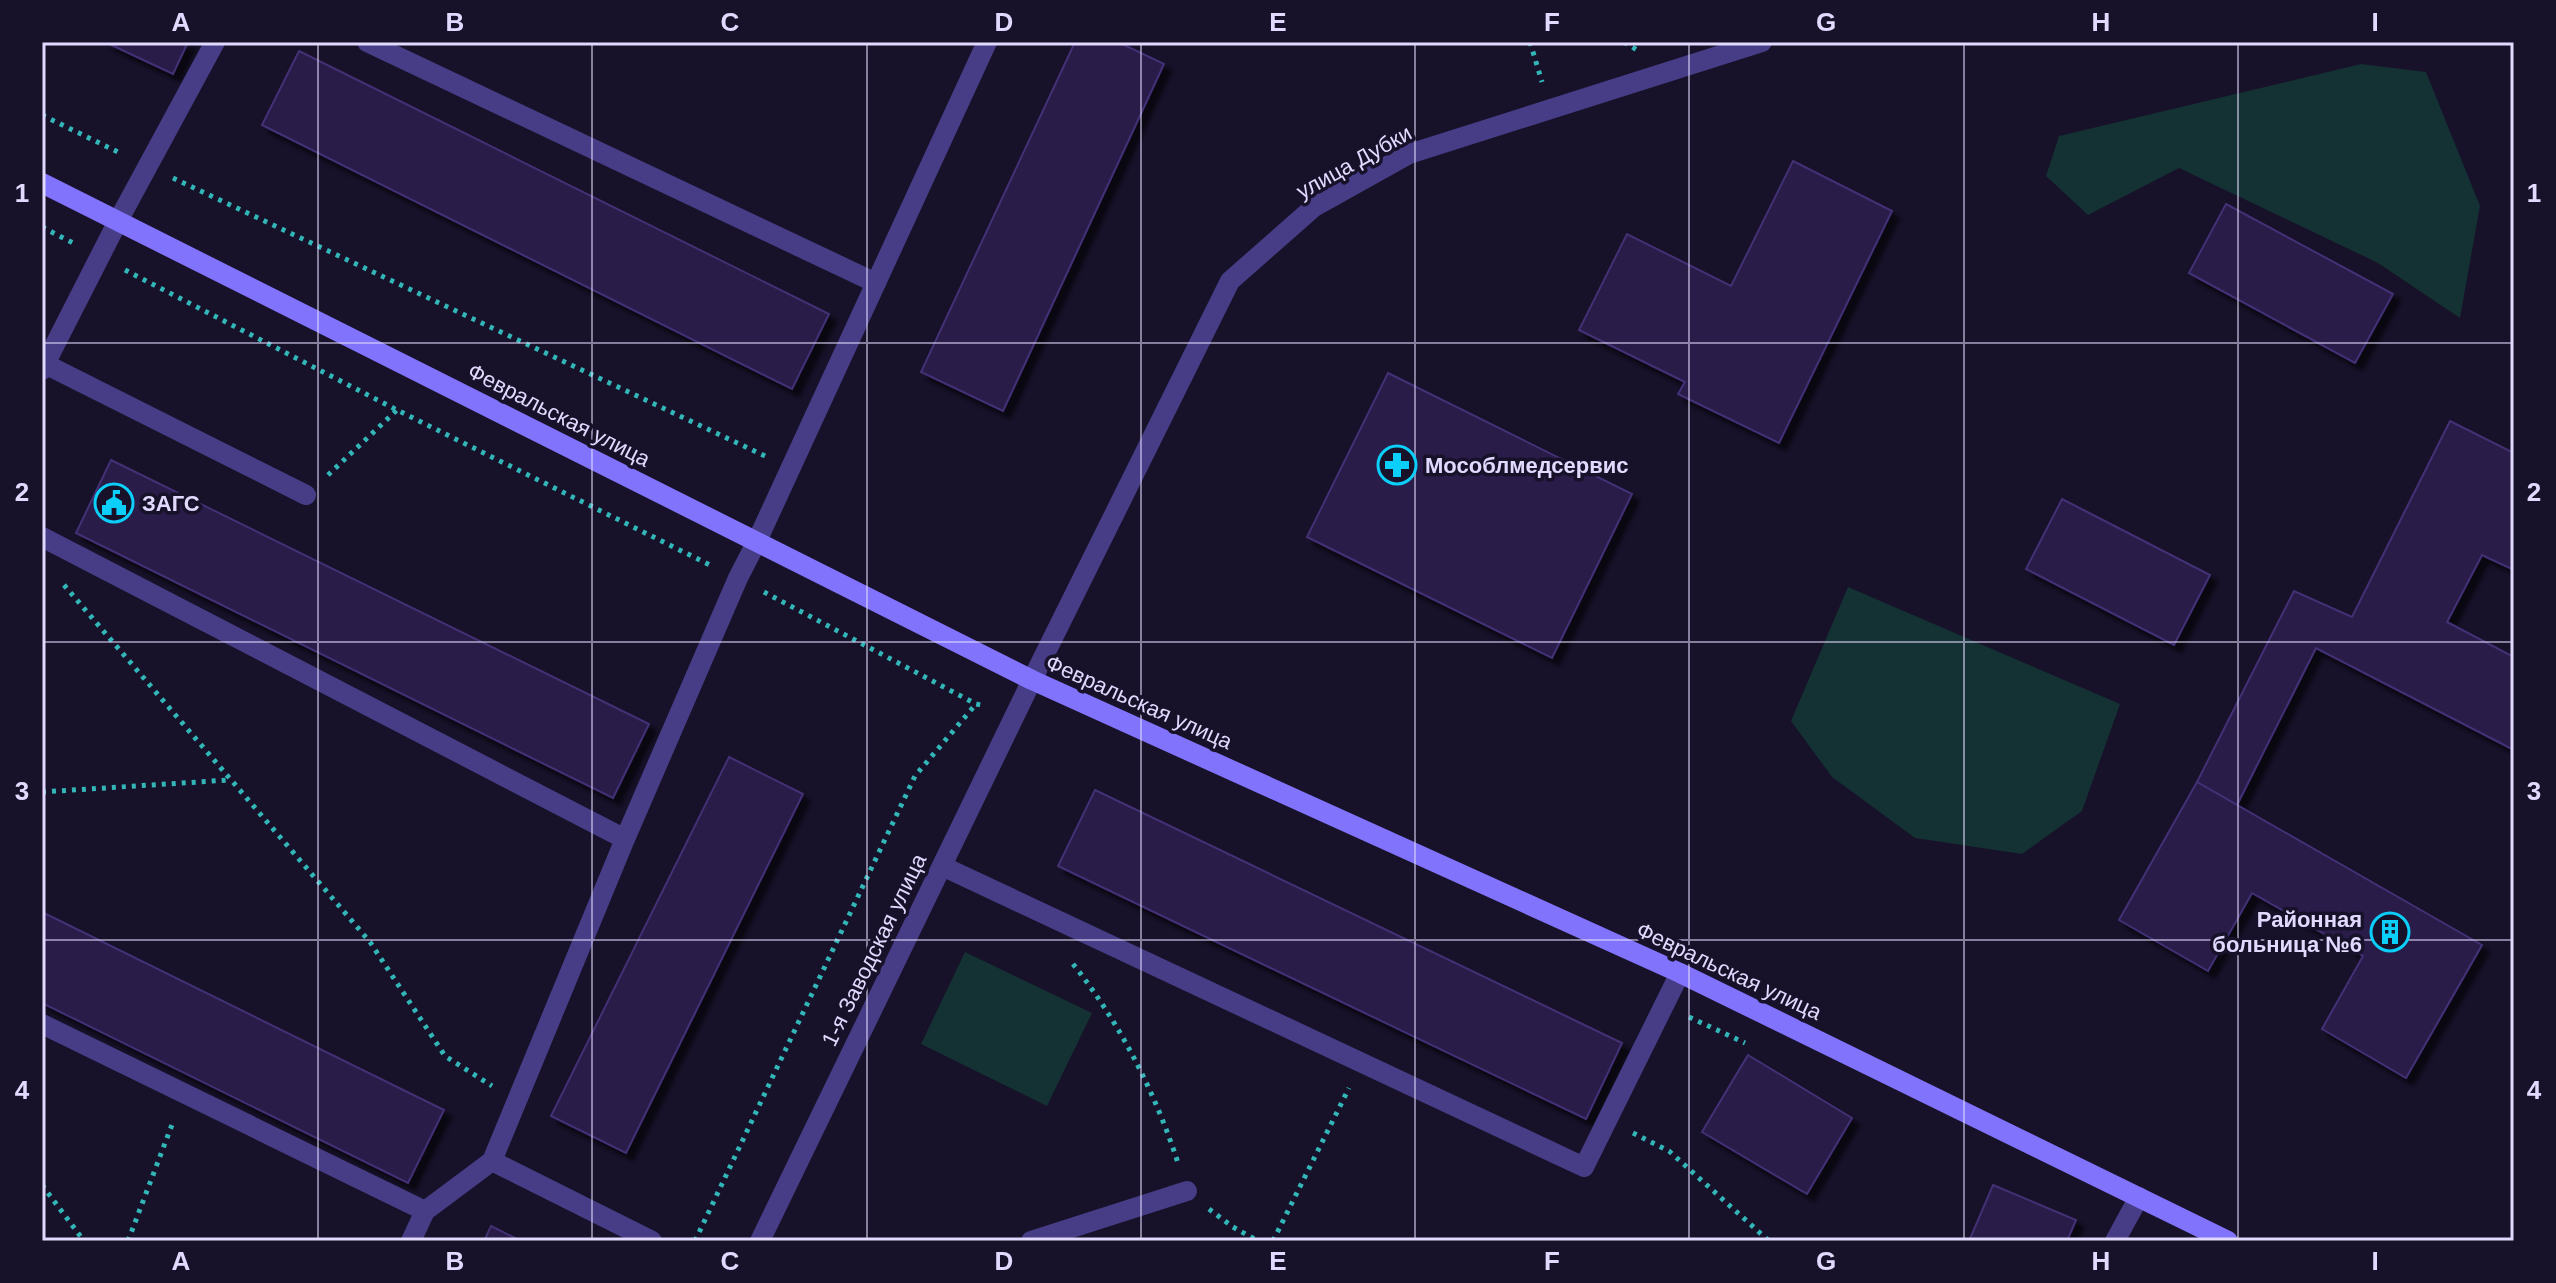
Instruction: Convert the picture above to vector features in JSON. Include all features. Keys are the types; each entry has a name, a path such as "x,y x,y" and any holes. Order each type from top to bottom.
{"main road":[{"name":"Февральская улица","path":"42,183 1032,680 1680,973 2228,1241"}],"street":[{"path":"215,42 99,257 44,367 306,495"},
{"path":"367,42 876,283"},
{"path":"411,1241 425,1211 492,1161 625,839 738,578 987,42"},
{"name":"улица Дубки","path":"1032,680 1230,281 1314,207 1409,154 1762,42"},
{"path":"42,537 625,839"},
{"name":"1-я Заводская улица","path":"760,1241 1032,680"},
{"path":"942,866 1584,1167 1680,973"},
{"path":"42,1024 425,1211"},
{"path":"492,1161 652,1241"},
{"path":"1031,1241 1187,1191"},
{"path":"2115,1241 2139,1197"}],"path":[{"path":"1530,42 1550,109"},
{"path":"42,115 791,468"},
{"path":"42,227 397,410 738,578 976,704 915,776 695,1241"},
{"path":"306,495 397,410"},
{"path":"57,575 370,942 445,1056 496,1089"},
{"path":"42,792 230,780"},
{"path":"1067,956 1115,1025 1163,1115 1187,1191 1233,1227 1258,1241"},
{"path":"1273,1241 1361,1062"},
{"path":"128,1241 183,1093"},
{"path":"1607,1120 1669,1151 1769,1241"},
{"path":"42,1185 84,1241"}],"green space":[{"path":"2361,64 2426,72 2480,206 2460,318 2378,263 2179,168 2088,215 2046,176 2059,136"},
{"path":"1848,587 2120,704 2082,811 2022,854 1915,838 1832,777 1791,721"},
{"path":"965,952 1092,1013 1047,1106 921,1044"}],"building":[{"path":"105,42 188,42 173,74"},
{"path":"1075,42 1118,42 1164,64 1003,411 921,372"},
{"path":"299,51 829,314 792,389 262,125"},
{"path":"1793,161 1892,211 1779,443 1678,394 1685,382 1579,330 1627,234 1731,286"},
{"path":"2226,204 2393,294 2355,363 2189,273"},
{"path":"1388,373 1632,494 1552,658 1307,537"},
{"path":"2450,421 2514,453 2514,570 2482,555 2447,622 2514,657 2514,750 2316,648 2237,805 2197,782 2294,591 2352,617"},
{"path":"111,460 649,724 613,798 76,533"},
{"path":"2062,499 2210,575 2174,645 2026,569"},
{"path":"729,757 803,794 626,1153 551,1116"},
{"name":"Районная больница №6","path":"2197,782 2482,945 2406,1078 2322,1029 2363,956 2252,893 2208,971 2119,920"},
{"path":"1095,790 1622,1043 1586,1119 1058,866"},
{"path":"42,912 444,1110 408,1183 42,1003"},
{"path":"1748,1055 1852,1118 1807,1194 1702,1132"},
{"path":"1993,1185 2076,1220 2067,1241 1969,1241"},
{"path":"491,1226 521,1241 484,1241"}],"place":[{"name":"Мособлмедсервис","path":"1397,465"},
{"name":"ЗАГС","path":"114,503"},
{"name":"Районная больница №6","path":"2390,932"}]}
